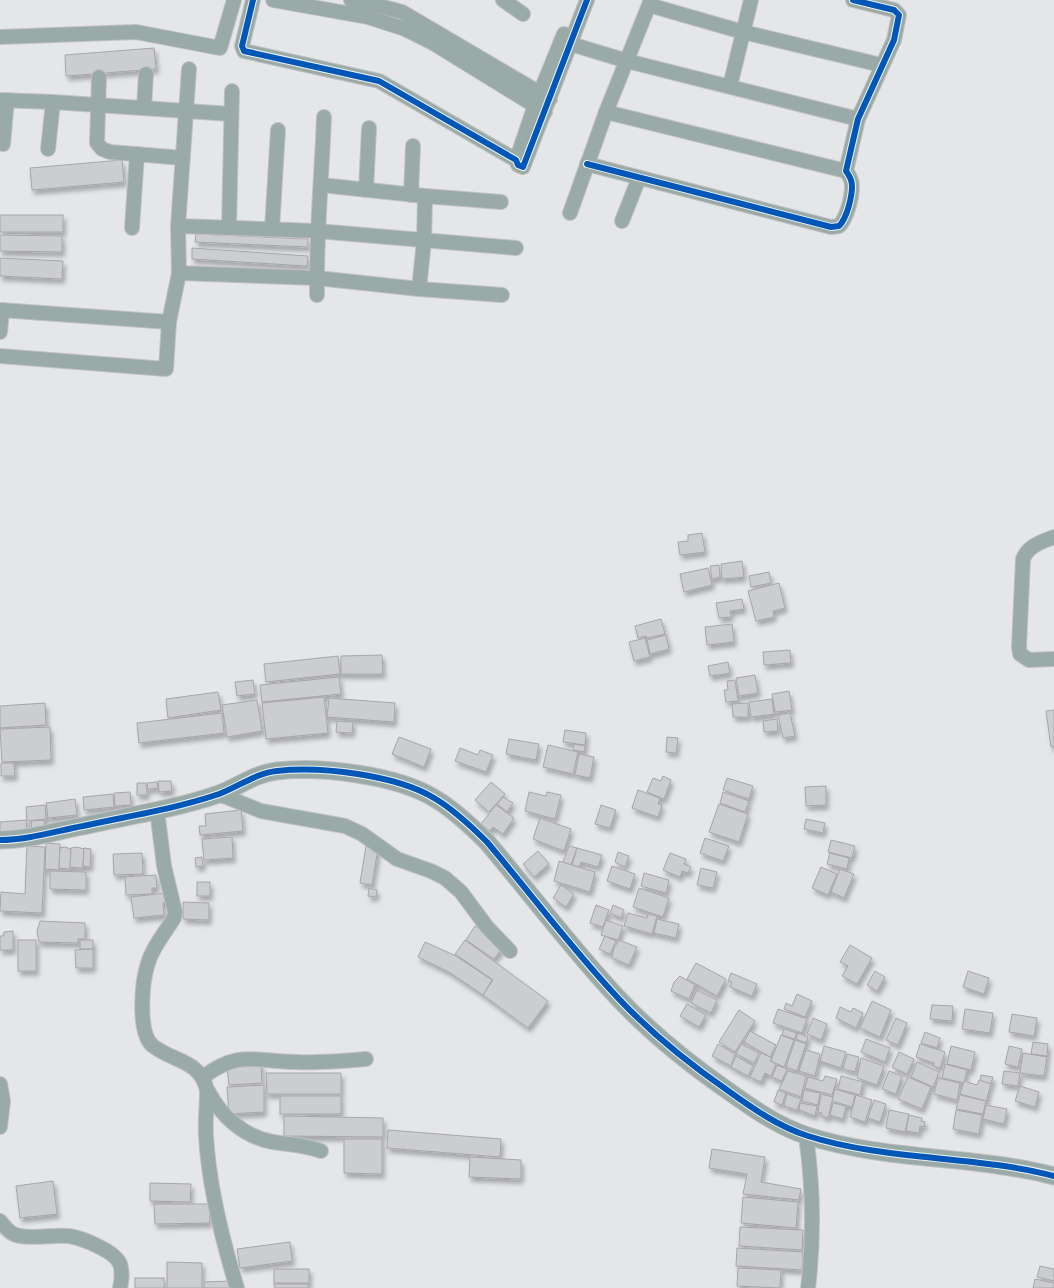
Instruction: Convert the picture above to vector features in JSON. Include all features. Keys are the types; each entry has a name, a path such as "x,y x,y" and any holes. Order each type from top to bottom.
{"street":[{"path":"0,37 136,32 220,48 234,0"},
{"path":"253,0 242,46 244,51 379,81 516,160 518,165 523,166 542,103 565,43 578,0"},
{"path":"351,0 369,3 402,12 487,61 542,103"},
{"path":"565,43 587,0"},
{"path":"730,86 751,0"},
{"path":"846,171 858,119 881,65 894,40 899,15 894,10 853,0"},
{"path":"279,1 368,17 406,29 542,103"},
{"path":"507,1 523,14"},
{"path":"570,213 606,112 650,3 743,32 881,65"},
{"path":"565,43 627,61 858,119"},
{"path":"0,356 166,369 169,322 179,273 178,226 189,69"},
{"path":"144,107 146,74"},
{"path":"99,77 97,143 102,149 110,152 183,158"},
{"path":"229,228 232,91"},
{"path":"3,144 4,100 98,104 231,114"},
{"path":"48,148 53,102"},
{"path":"587,164 836,227 842,223 852,185 850,177 846,171 606,112"},
{"path":"317,295 317,231 324,117"},
{"path":"366,190 370,128"},
{"path":"272,229 278,130"},
{"path":"413,146 424,241 419,289"},
{"path":"132,228 137,154"},
{"path":"622,221 639,178"},
{"path":"321,185 418,196 501,202"},
{"path":"178,226 317,231 516,248"},
{"path":"179,273 317,278 419,289 502,294"},
{"path":"0,332 1,310 169,322"},
{"path":"1054,537 1032,547 1026,552 1023,559 1019,647 1020,654 1029,660 1054,659"},
{"path":"0,840 37,836 157,810 225,791 253,778 278,771 304,769 343,772 401,784 434,798 469,824 487,842 619,999 687,1061 742,1101 772,1120 807,1141 845,1145 905,1155 1009,1166 1054,1176"},
{"path":"225,791 261,811 345,826 362,834 397,859 438,874 453,884 461,892 487,927 510,951"},
{"path":"157,810 164,866 175,912 174,918 154,950 148,963 143,1002 145,1034 153,1046 199,1071 220,1111 232,1122 256,1138 274,1142 305,1145 321,1151"},
{"path":"203,1077 217,1066 227,1062 258,1058 294,1062 366,1059"},
{"path":"0,1084 3,1101 0,1127"},
{"path":"208,1090 206,1130 210,1170 222,1238 238,1288"},
{"path":"807,1141 810,1176 811,1259 808,1288"},
{"path":"0,1221 7,1229 16,1235 70,1236 95,1245 116,1257 120,1263 120,1288"}],"building":[{"path":"154,48 156,69 66,76 65,55"},
{"path":"122,160 124,182 32,190 30,168"},
{"path":"0,215 63,215 63,232 0,232"},
{"path":"196,234 308,239 308,247 195,242"},
{"path":"0,235 62,236 62,252 0,251"},
{"path":"192,248 308,256 307,266 192,259"},
{"path":"0,258 63,261 62,279 0,276"},
{"path":"702,533 705,552 680,555 678,542 688,541 688,535"},
{"path":"742,561 744,577 722,579 721,564"},
{"path":"719,565 720,577 712,579 710,566"},
{"path":"708,568 712,585 684,592 680,574"},
{"path":"769,572 771,583 751,587 749,576"},
{"path":"779,583 785,608 773,611 774,617 756,621 748,591"},
{"path":"742,599 744,609 730,611 731,617 719,618 716,603"},
{"path":"661,619 665,634 647,638 646,636 638,638 635,626"},
{"path":"732,624 734,642 707,645 705,627"},
{"path":"666,635 669,649 650,654 647,640"},
{"path":"645,638 650,657 634,661 629,642"},
{"path":"790,650 791,663 764,665 763,652"},
{"path":"382,655 383,674 341,674 341,656"},
{"path":"338,656 340,674 266,682 264,664"},
{"path":"728,662 730,673 710,676 708,666"},
{"path":"755,675 758,693 739,696 736,678"},
{"path":"339,677 341,694 262,702 260,685"},
{"path":"253,680 255,694 237,696 235,682"},
{"path":"735,680 738,701 726,702 724,690 728,690 727,681"},
{"path":"789,691 792,710 775,712 772,694"},
{"path":"218,692 221,710 168,718 166,699"},
{"path":"324,697 328,733 266,739 262,703"},
{"path":"329,698 395,703 394,722 327,717"},
{"path":"772,699 774,714 751,717 749,702"},
{"path":"257,700 262,731 227,737 222,705"},
{"path":"45,703 46,725 0,728 0,706"},
{"path":"748,703 748,717 733,717 732,704"},
{"path":"1054,710 1054,747 1051,747 1046,711"},
{"path":"222,713 224,733 139,743 137,723"},
{"path":"790,713 795,736 783,738 778,715"},
{"path":"777,719 778,731 764,732 763,721"},
{"path":"337,721 353,722 352,733 336,732"},
{"path":"50,727 51,760 2,762 0,729"},
{"path":"565,730 586,733 585,745 563,742"},
{"path":"399,737 431,749 424,767 392,754"},
{"path":"667,737 678,738 676,753 666,752"},
{"path":"509,739 539,744 536,760 506,754"},
{"path":"574,744 585,746 584,752 573,750"},
{"path":"548,745 578,752 573,774 543,767"},
{"path":"460,748 478,755 480,750 493,755 486,772 455,761"},
{"path":"579,754 594,757 590,778 575,775"},
{"path":"1,763 14,763 15,776 1,776"},
{"path":"663,776 671,780 664,799 647,792 653,778 661,781"},
{"path":"727,778 753,786 749,799 723,790"},
{"path":"158,781 171,781 172,791 159,792"},
{"path":"157,782 158,788 148,789 147,783"},
{"path":"491,782 505,794 489,812 475,800"},
{"path":"137,783 146,783 147,795 137,795"},
{"path":"826,786 826,805 806,806 805,787"},
{"path":"638,790 660,798 658,804 662,805 658,817 632,808"},
{"path":"130,792 131,805 115,806 114,793"},
{"path":"529,792 546,796 547,792 561,795 555,819 525,811"},
{"path":"723,792 749,801 745,812 720,803"},
{"path":"113,794 114,807 84,810 83,797"},
{"path":"503,797 513,803 507,812 497,804"},
{"path":"75,799 77,815 48,818 46,803"},
{"path":"719,804 748,814 739,842 709,832"},
{"path":"45,805 46,819 27,821 26,807"},
{"path":"496,805 514,818 503,834 493,827 490,831 481,824"},
{"path":"601,805 616,810 610,828 595,824"},
{"path":"241,810 243,831 200,835 199,826 206,826 205,814"},
{"path":"540,818 571,829 564,851 533,839"},
{"path":"806,819 825,823 823,833 804,829"},
{"path":"26,820 27,831 0,833 0,822"},
{"path":"44,820 45,830 32,831 31,821"},
{"path":"232,837 233,858 204,860 202,839"},
{"path":"705,838 729,846 723,861 700,853"},
{"path":"831,840 855,846 852,858 828,852"},
{"path":"46,843 60,844 59,870 45,869"},
{"path":"27,846 45,847 42,913 0,911 1,892 25,894"},
{"path":"366,846 378,848 372,885 360,883"},
{"path":"569,846 577,848 571,865 563,862"},
{"path":"65,847 71,849 70,869 59,868 60,848"},
{"path":"77,847 84,849 83,868 70,867 71,848"},
{"path":"84,848 91,849 90,867 83,866"},
{"path":"577,848 602,855 598,867 581,862 579,867 572,865"},
{"path":"538,851 549,864 534,877 523,864"},
{"path":"618,852 629,856 625,867 615,862"},
{"path":"142,853 143,874 114,875 113,854"},
{"path":"670,853 686,859 684,864 691,867 688,873 682,871 680,877 663,870"},
{"path":"830,853 849,858 847,869 827,864"},
{"path":"202,857 203,866 196,867 195,858"},
{"path":"559,861 595,872 590,892 554,881"},
{"path":"612,866 635,874 630,889 607,881"},
{"path":"821,867 837,874 828,895 812,888"},
{"path":"701,868 717,872 713,888 697,885"},
{"path":"840,869 854,874 844,898 831,892"},
{"path":"50,871 86,872 86,890 50,889"},
{"path":"644,873 669,880 666,893 641,886"},
{"path":"156,875 157,888 152,888 152,894 126,895 125,877"},
{"path":"197,882 210,882 210,896 197,896"},
{"path":"561,885 574,894 566,907 553,898"},
{"path":"369,888 377,890 376,897 368,896"},
{"path":"639,888 669,898 663,917 633,907"},
{"path":"165,893 166,902 163,903 164,915 134,918 131,897"},
{"path":"183,902 209,903 209,920 183,919"},
{"path":"596,905 609,910 603,927 590,923"},
{"path":"613,905 624,910 621,918 610,913"},
{"path":"628,913 647,918 648,914 657,916 652,934 624,926"},
{"path":"657,919 679,924 676,938 654,933"},
{"path":"606,920 623,926 618,940 601,935"},
{"path":"40,921 85,923 85,939 78,939 78,943 39,942 37,931"},
{"path":"475,926 504,946 494,959 466,940"},
{"path":"13,931 13,950 0,950 0,936 3,936 4,932"},
{"path":"605,936 616,941 610,954 599,949"},
{"path":"18,940 36,940 36,971 18,971"},
{"path":"80,940 93,940 93,949 80,949"},
{"path":"465,940 548,1001 528,1028 483,995 493,980 455,954"},
{"path":"619,940 637,947 629,965 612,958 614,948"},
{"path":"425,942 456,956 492,980 483,995 449,972 418,957"},
{"path":"850,945 872,958 857,984 842,976 848,966 840,962"},
{"path":"93,949 93,968 76,968 75,950"},
{"path":"696,963 726,979 717,996 687,979"},
{"path":"875,971 885,977 877,991 867,985"},
{"path":"968,971 989,978 984,994 963,987"},
{"path":"731,973 757,984 752,996 730,987 732,982 728,981"},
{"path":"680,976 695,985 689,999 671,991 674,982"},
{"path":"697,990 717,1000 711,1013 691,1003"},
{"path":"797,994 812,1001 805,1017 784,1009 786,1003 792,1006"},
{"path":"872,1001 891,1010 880,1037 860,1028"},
{"path":"687,1004 706,1015 699,1027 680,1016"},
{"path":"932,1005 953,1006 952,1021 930,1019"},
{"path":"840,1007 851,1012 853,1008 863,1013 856,1028 836,1018"},
{"path":"778,1009 807,1019 802,1033 773,1023"},
{"path":"965,1009 993,1013 990,1033 962,1029"},
{"path":"739,1010 755,1021 735,1052 719,1042"},
{"path":"1012,1014 1037,1018 1034,1036 1009,1032"},
{"path":"813,1018 827,1024 821,1040 807,1034"},
{"path":"896,1018 907,1023 898,1045 886,1040"},
{"path":"784,1029 797,1033 794,1039 782,1035"},
{"path":"750,1031 776,1045 770,1057 744,1042"},
{"path":"925,1032 940,1038 937,1048 921,1043"},
{"path":"798,1033 808,1037 806,1043 796,1039"},
{"path":"781,1035 794,1040 784,1067 771,1061"},
{"path":"866,1039 890,1048 885,1062 861,1052"},
{"path":"795,1040 806,1044 797,1071 786,1067"},
{"path":"1033,1042 1048,1044 1047,1056 1031,1054"},
{"path":"718,1044 735,1054 731,1066 712,1056"},
{"path":"741,1044 759,1053 754,1063 736,1054"},
{"path":"920,1044 945,1052 940,1068 933,1066 934,1063 916,1057"},
{"path":"824,1046 846,1052 841,1068 820,1061"},
{"path":"951,1046 975,1052 971,1070 947,1064"},
{"path":"1009,1046 1022,1049 1018,1067 1005,1064"},
{"path":"806,1050 820,1054 815,1076 799,1071"},
{"path":"899,1052 914,1059 907,1074 892,1067"},
{"path":"761,1053 772,1058 770,1061 776,1064 771,1076 765,1073 761,1082 750,1077"},
{"path":"1023,1053 1047,1057 1044,1076 1020,1073"},
{"path":"847,1054 859,1057 855,1072 843,1069"},
{"path":"736,1056 753,1066 748,1076 731,1067"},
{"path":"861,1058 884,1066 877,1085 857,1078"},
{"path":"917,1062 939,1072 933,1087 911,1077"},
{"path":"261,1063 262,1083 229,1085 227,1065"},
{"path":"945,1064 967,1070 964,1083 942,1078"},
{"path":"777,1065 787,1069 782,1081 772,1077"},
{"path":"788,1071 806,1076 801,1097 779,1089"},
{"path":"889,1071 902,1076 896,1094 882,1089"},
{"path":"1004,1071 1020,1073 1018,1086 1002,1084"},
{"path":"266,1073 341,1073 341,1094 267,1094"},
{"path":"981,1075 993,1077 991,1084 980,1081"},
{"path":"825,1076 837,1079 832,1095 805,1088 808,1077 823,1081"},
{"path":"841,1076 863,1082 860,1095 838,1089"},
{"path":"908,1077 931,1087 922,1109 898,1099"},
{"path":"938,1078 960,1083 957,1100 934,1094"},
{"path":"979,1080 991,1084 986,1101 960,1094 964,1081 977,1085"},
{"path":"264,1085 264,1112 229,1114 227,1087"},
{"path":"1020,1086 1039,1092 1035,1107 1015,1101"},
{"path":"835,1089 855,1095 852,1107 832,1101"},
{"path":"778,1090 786,1093 782,1105 774,1102"},
{"path":"804,1090 820,1093 818,1105 802,1101"},
{"path":"787,1094 801,1099 797,1110 784,1106"},
{"path":"821,1094 833,1097 828,1118 822,1116 822,1113 818,1112"},
{"path":"856,1095 872,1100 865,1122 850,1117"},
{"path":"960,1095 986,1101 983,1114 956,1109"},
{"path":"280,1096 341,1096 341,1114 280,1114"},
{"path":"874,1100 886,1104 880,1122 868,1118"},
{"path":"800,1103 817,1106 815,1116 799,1110"},
{"path":"833,1103 846,1106 843,1119 830,1115"},
{"path":"986,1105 1007,1109 1004,1124 983,1119"},
{"path":"889,1110 909,1114 905,1132 886,1128"},
{"path":"956,1110 982,1115 979,1134 953,1129"},
{"path":"909,1115 922,1118 921,1121 925,1122 924,1127 920,1126 919,1133 906,1131"},
{"path":"284,1116 383,1118 383,1137 284,1136"},
{"path":"388,1130 501,1139 500,1157 387,1148"},
{"path":"344,1139 382,1139 382,1174 344,1173"},
{"path":"712,1149 765,1157 761,1182 801,1189 799,1200 743,1194 747,1174 709,1168"},
{"path":"470,1157 521,1160 521,1179 469,1177"},
{"path":"53,1181 57,1214 20,1218 16,1186"},
{"path":"150,1183 191,1184 190,1202 150,1201"},
{"path":"743,1197 798,1202 796,1228 741,1223"},
{"path":"154,1204 209,1204 210,1223 155,1224"},
{"path":"740,1227 803,1230 802,1250 739,1246"},
{"path":"290,1242 292,1261 240,1268 237,1249"},
{"path":"737,1248 803,1252 802,1270 736,1266"},
{"path":"167,1262 202,1263 202,1288 167,1288"},
{"path":"1040,1266 1054,1269 1054,1281 1037,1277"},
{"path":"738,1268 781,1270 780,1288 737,1286"},
{"path":"274,1269 309,1269 309,1283 274,1283"},
{"path":"135,1278 164,1278 164,1288 135,1288"},
{"path":"1035,1279 1054,1283 1054,1288 1033,1288"},
{"path":"232,1281 232,1288 204,1288 204,1282"},
{"path":"274,1284 308,1284 308,1288 275,1288"}],"cycle path":[{"path":"253,0 242,46 244,51 379,81 516,160 518,165 523,167 587,0"},
{"path":"587,164 831,227 839,226 847,213 851,196 852,186 846,171 858,119 894,40 899,15 894,10 853,0"},
{"path":"0,840 21,839 42,835 186,804 219,794 254,777 269,772 295,770 336,771 400,783 434,798 448,807 468,824 487,842 584,960 631,1011 684,1058 712,1080 756,1110 787,1128 808,1136 838,1144 868,1150 993,1164 1054,1176"}]}
